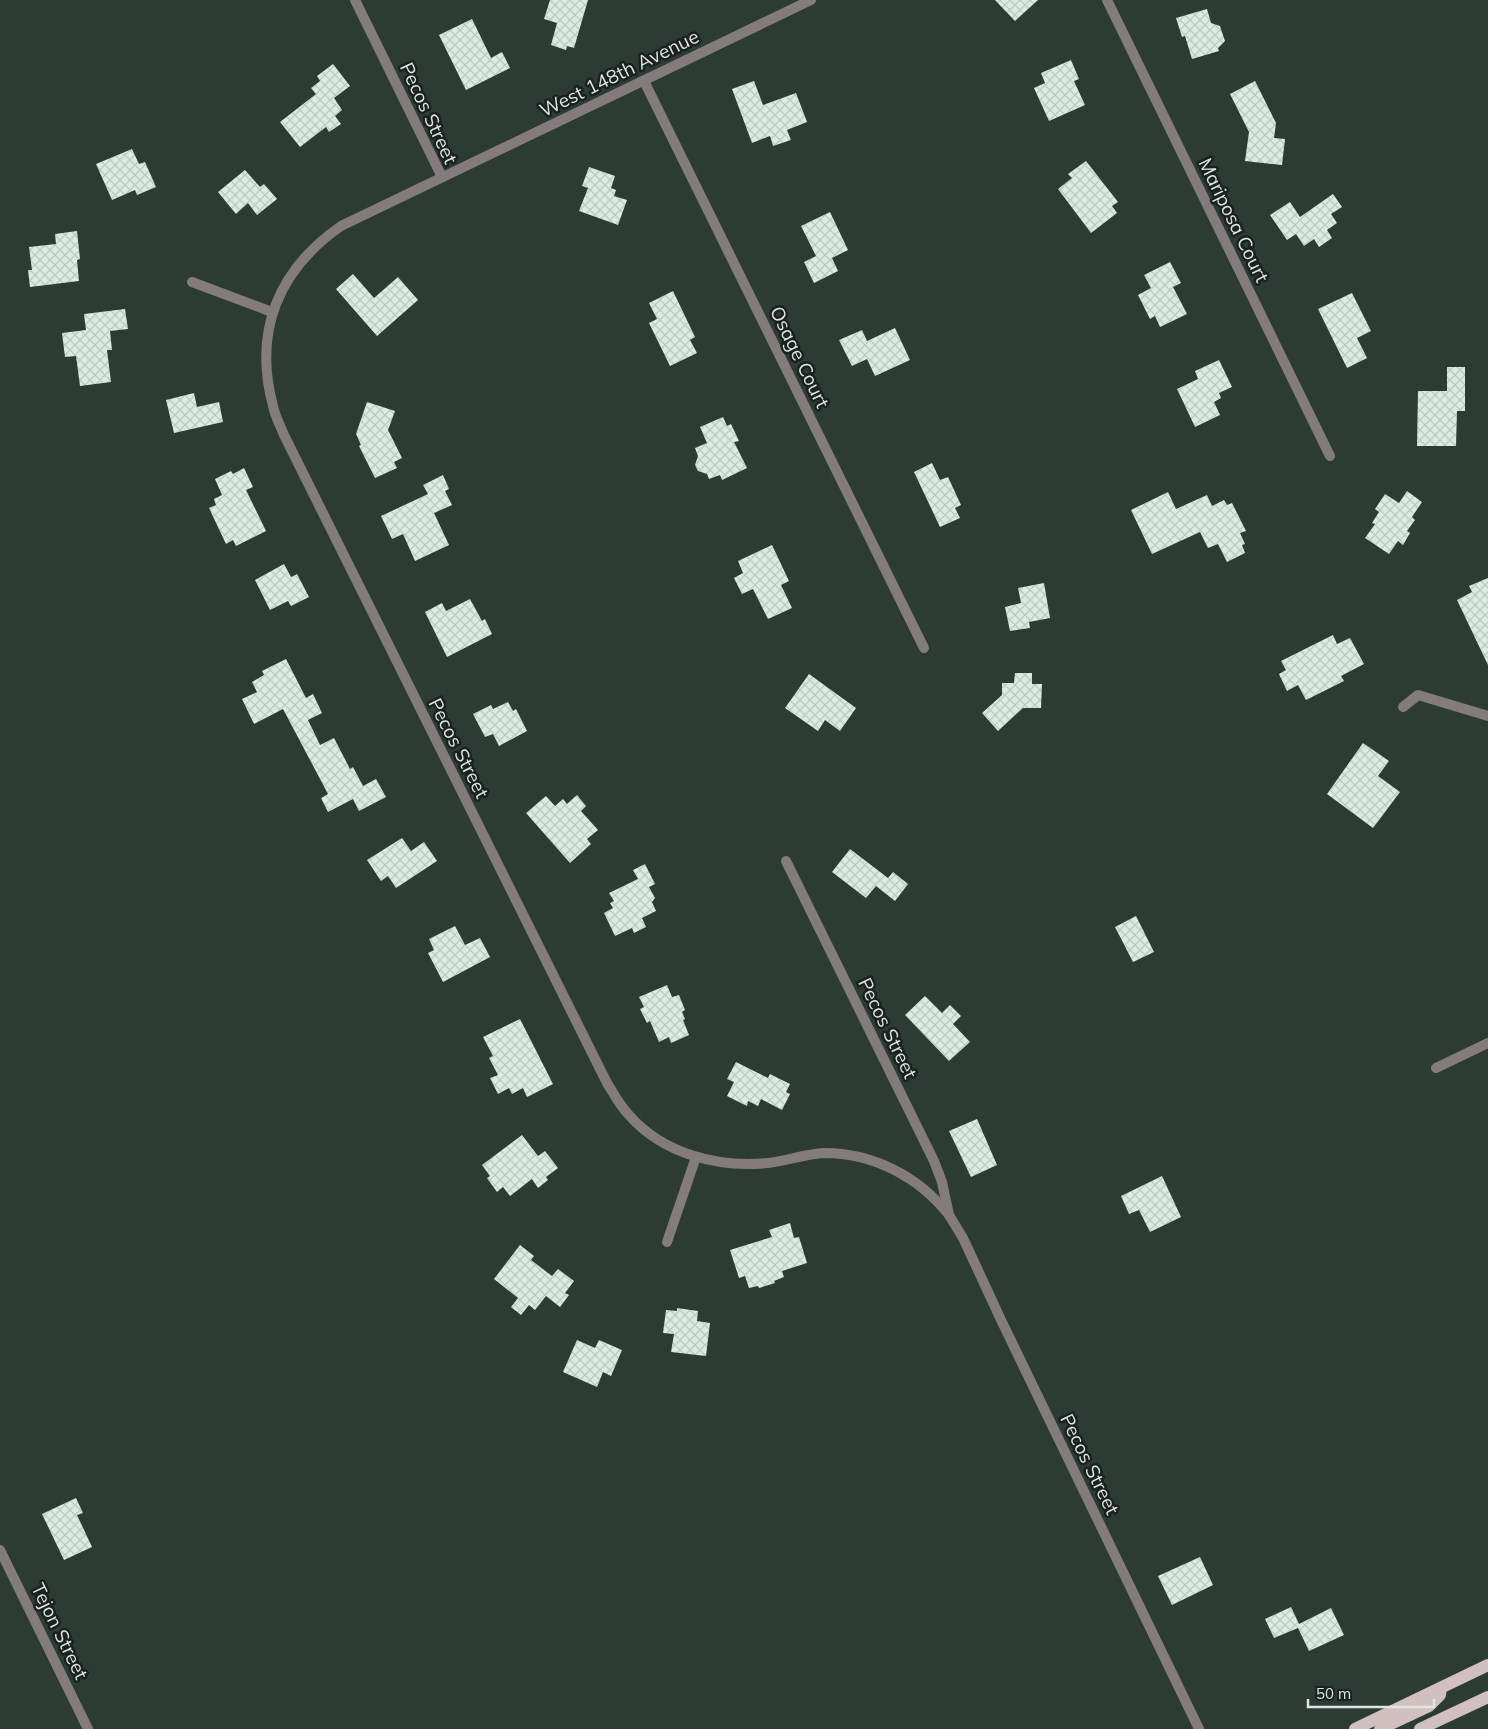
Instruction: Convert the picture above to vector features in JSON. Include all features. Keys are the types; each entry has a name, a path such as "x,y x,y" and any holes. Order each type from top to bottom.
{"main road":[{"path":"1355,1729 1488,1665"},
{"path":"1380,1729 1429,1706 1440,1695 1441,1688"},
{"path":"1420,1729 1488,1697"}],"street":[{"name":"Pecos Street","path":"355,0 442,176 352,220 327,236 307,254 287,282 272,312 267,335 266,375 273,408 284,434 603,1074 629,1115 649,1134 680,1151 696,1157 738,1164 769,1163 814,1154 853,1156 876,1162 904,1174 930,1193 949,1215 963,1238 1198,1729"},
{"name":"West 148th Avenue","path":"442,176 811,0"},
{"name":"Mariposa Court","path":"1107,0 1330,456"},
{"name":"Osage Court","path":"644,81 924,648"},
{"path":"192,282 272,312"},
{"path":"1403,707 1418,695 1488,716"},
{"name":"Pecos Street","path":"786,861 934,1161 942,1182 949,1215"},
{"path":"1436,1068 1488,1043"},
{"path":"666,1242 696,1157"},
{"name":"Tejon Street","path":"0,1550 88,1729"}],"building":[{"path":"550,0 588,0 574,48 567,46 566,50 551,45 557,23 544,19"},
{"path":"995,0 1038,0 1015,21"},
{"path":"1207,9 1211,23 1220,26 1225,41 1218,48 1219,51 1192,59 1185,36 1182,37 1176,18"},
{"path":"472,19 491,58 502,52 510,68 466,90 439,35"},
{"path":"1071,60 1079,79 1074,81 1085,105 1049,121 1034,88 1045,83 1041,73"},
{"path":"333,64 350,86 334,98 342,110 335,116 341,124 329,132 326,127 300,147 280,122 316,94 311,88 320,81 317,76"},
{"path":"754,81 763,105 796,93 807,122 787,130 791,140 773,146 770,136 752,143 732,89"},
{"path":"1255,81 1276,123 1274,138 1285,139 1282,165 1245,161 1249,132 1230,94"},
{"path":"132,149 139,164 145,162 156,187 137,195 135,190 112,200 96,164"},
{"path":"1086,161 1118,202 1112,206 1117,213 1091,233 1058,189 1072,178 1068,174"},
{"path":"589,167 615,176 611,188 616,190 614,196 627,200 618,225 579,211 588,188 582,186"},
{"path":"245,170 260,187 264,184 277,199 257,215 248,203 236,214 218,192"},
{"path":"1333,194 1342,207 1331,214 1337,223 1327,230 1332,238 1319,247 1314,239 1304,246 1296,234 1287,240 1270,215 1290,202 1300,217"},
{"path":"830,212 848,250 832,258 838,271 814,283 804,262 816,256 801,226"},
{"path":"77,231 80,259 77,260 79,281 30,287 28,270 32,270 29,247 56,244 55,234"},
{"path":"1170,262 1181,283 1173,287 1187,314 1160,327 1155,316 1150,319 1138,295 1151,288 1144,275"},
{"path":"353,274 374,298 398,277 418,300 377,336 336,289"},
{"path":"673,291 695,337 690,340 697,353 670,366 649,323 657,319 649,303"},
{"path":"1352,293 1371,331 1357,338 1367,358 1347,368 1318,309"},
{"path":"125,309 128,329 110,331 112,350 107,350 111,382 80,386 76,356 65,357 62,333 86,330 84,314"},
{"path":"895,328 910,360 875,376 867,359 852,366 839,340 862,330 867,341"},
{"path":"1219,360 1232,387 1219,393 1221,398 1214,402 1220,415 1195,427 1177,389 1198,379 1195,371"},
{"path":"1447,367 1465,367 1465,411 1457,411 1456,446 1417,446 1418,391 1447,391"},
{"path":"194,393 197,407 219,402 223,422 174,433 166,400"},
{"path":"367,402 395,411 388,430 402,458 394,462 397,468 375,478 359,446 361,445 356,434"},
{"path":"723,417 727,426 731,424 739,441 734,442 747,468 722,480 720,475 709,479 707,474 698,471 695,465 698,456 695,448 707,443 700,427"},
{"path":"932,463 940,480 948,477 961,505 955,508 960,518 940,527 914,472"},
{"path":"244,468 253,487 246,490 266,531 236,546 233,540 226,544 209,508 216,505 214,499 222,495 215,479 231,471 233,474"},
{"path":"443,475 449,489 445,491 452,505 434,513 449,545 415,561 403,534 392,539 381,516 428,494 423,485"},
{"path":"1407,491 1422,502 1412,517 1415,520 1407,531 1410,533 1403,545 1398,541 1389,554 1365,538 1375,524 1372,523 1379,512 1375,509 1385,494 1399,503"},
{"path":"1168,492 1176,509 1207,495 1212,506 1224,500 1227,505 1232,503 1246,531 1240,533 1245,544 1242,545 1245,553 1227,562 1218,544 1208,548 1200,532 1152,554 1131,510"},
{"path":"772,545 789,581 781,585 792,608 768,619 753,589 742,594 734,578 743,573 738,561"},
{"path":"284,564 291,577 297,574 309,597 291,606 288,601 270,610 255,580"},
{"path":"1488,578 1488,665 1457,600 1472,592 1469,586"},
{"path":"1044,583 1050,618 1029,622 1030,628 1010,631 1005,607 1021,603 1018,588"},
{"path":"470,599 482,621 485,619 492,634 447,657 425,612 442,603 446,611"},
{"path":"1333,635 1337,644 1350,638 1364,664 1341,676 1344,681 1306,700 1298,685 1287,691 1279,674 1286,670 1281,661"},
{"path":"286,659 306,698 313,694 322,713 308,720 320,745 334,738 350,769 353,767 363,786 376,779 386,797 359,811 353,799 328,812 321,798 328,794 283,709 254,724 242,699 257,692 252,682 264,675 262,671"},
{"path":"1015,673 1032,673 1032,684 1042,684 1041,708 1023,708 998,731 982,713 1002,695 1002,683 1014,683"},
{"path":"809,674 856,708 840,731 825,720 818,731 785,708"},
{"path":"508,702 513,711 516,709 527,731 499,746 493,734 485,737 473,714 491,705 493,709"},
{"path":"1363,743 1389,761 1378,776 1400,792 1373,828 1327,794"},
{"path":"577,795 586,806 581,811 598,830 587,839 591,844 570,863 526,813 546,796 555,806 563,799 567,804"},
{"path":"402,838 411,851 424,842 437,861 396,888 388,876 381,881 367,860"},
{"path":"850,849 888,878 893,872 908,884 895,901 876,886 866,898 832,872"},
{"path":"645,864 655,884 649,887 655,898 652,902 656,911 642,918 646,927 634,933 632,928 615,936 604,913 613,908 610,903 614,901 609,893 638,879 633,870"},
{"path":"1136,916 1154,952 1133,962 1115,927"},
{"path":"455,926 465,945 480,938 490,957 443,982 428,953 434,950 429,939"},
{"path":"667,985 672,997 679,995 685,1010 682,1012 685,1019 683,1020 689,1035 671,1043 669,1037 659,1042 650,1021 647,1023 640,1009 644,1007 639,997"},
{"path":"925,996 942,1013 950,1005 961,1016 953,1024 970,1042 949,1061 905,1015"},
{"path":"520,1019 553,1084 527,1097 523,1088 512,1094 509,1088 498,1094 490,1078 498,1075 489,1058 493,1056 483,1037"},
{"path":"736,1062 768,1078 770,1074 790,1084 786,1092 790,1094 782,1110 761,1099 758,1106 748,1101 747,1106 727,1096 734,1082 727,1079"},
{"path":"977,1119 997,1165 971,1177 949,1131"},
{"path":"522,1135 538,1156 545,1151 558,1168 546,1177 548,1180 538,1188 532,1179 510,1196 503,1187 497,1192 487,1178 490,1176 482,1165"},
{"path":"1162,1176 1181,1217 1150,1232 1139,1210 1129,1214 1121,1196"},
{"path":"790,1223 794,1238 799,1237 807,1263 782,1271 784,1277 774,1281 775,1283 759,1288 758,1286 749,1288 745,1276 739,1278 730,1250 772,1237 769,1230"},
{"path":"520,1245 534,1256 531,1260 552,1276 558,1269 574,1281 565,1293 569,1295 560,1307 546,1296 535,1310 529,1305 521,1315 511,1307 518,1298 494,1279"},
{"path":"677,1308 698,1311 697,1321 710,1323 706,1356 671,1352 674,1334 663,1333 666,1310 677,1311"},
{"path":"577,1340 595,1348 599,1340 622,1350 611,1376 603,1372 597,1387 563,1372"},
{"path":"76,1498 83,1513 77,1515 92,1547 64,1560 42,1514"},
{"path":"1200,1557 1213,1585 1172,1605 1158,1576"},
{"path":"1291,1607 1299,1624 1331,1608 1344,1635 1309,1651 1298,1628 1274,1638 1265,1619"}]}
